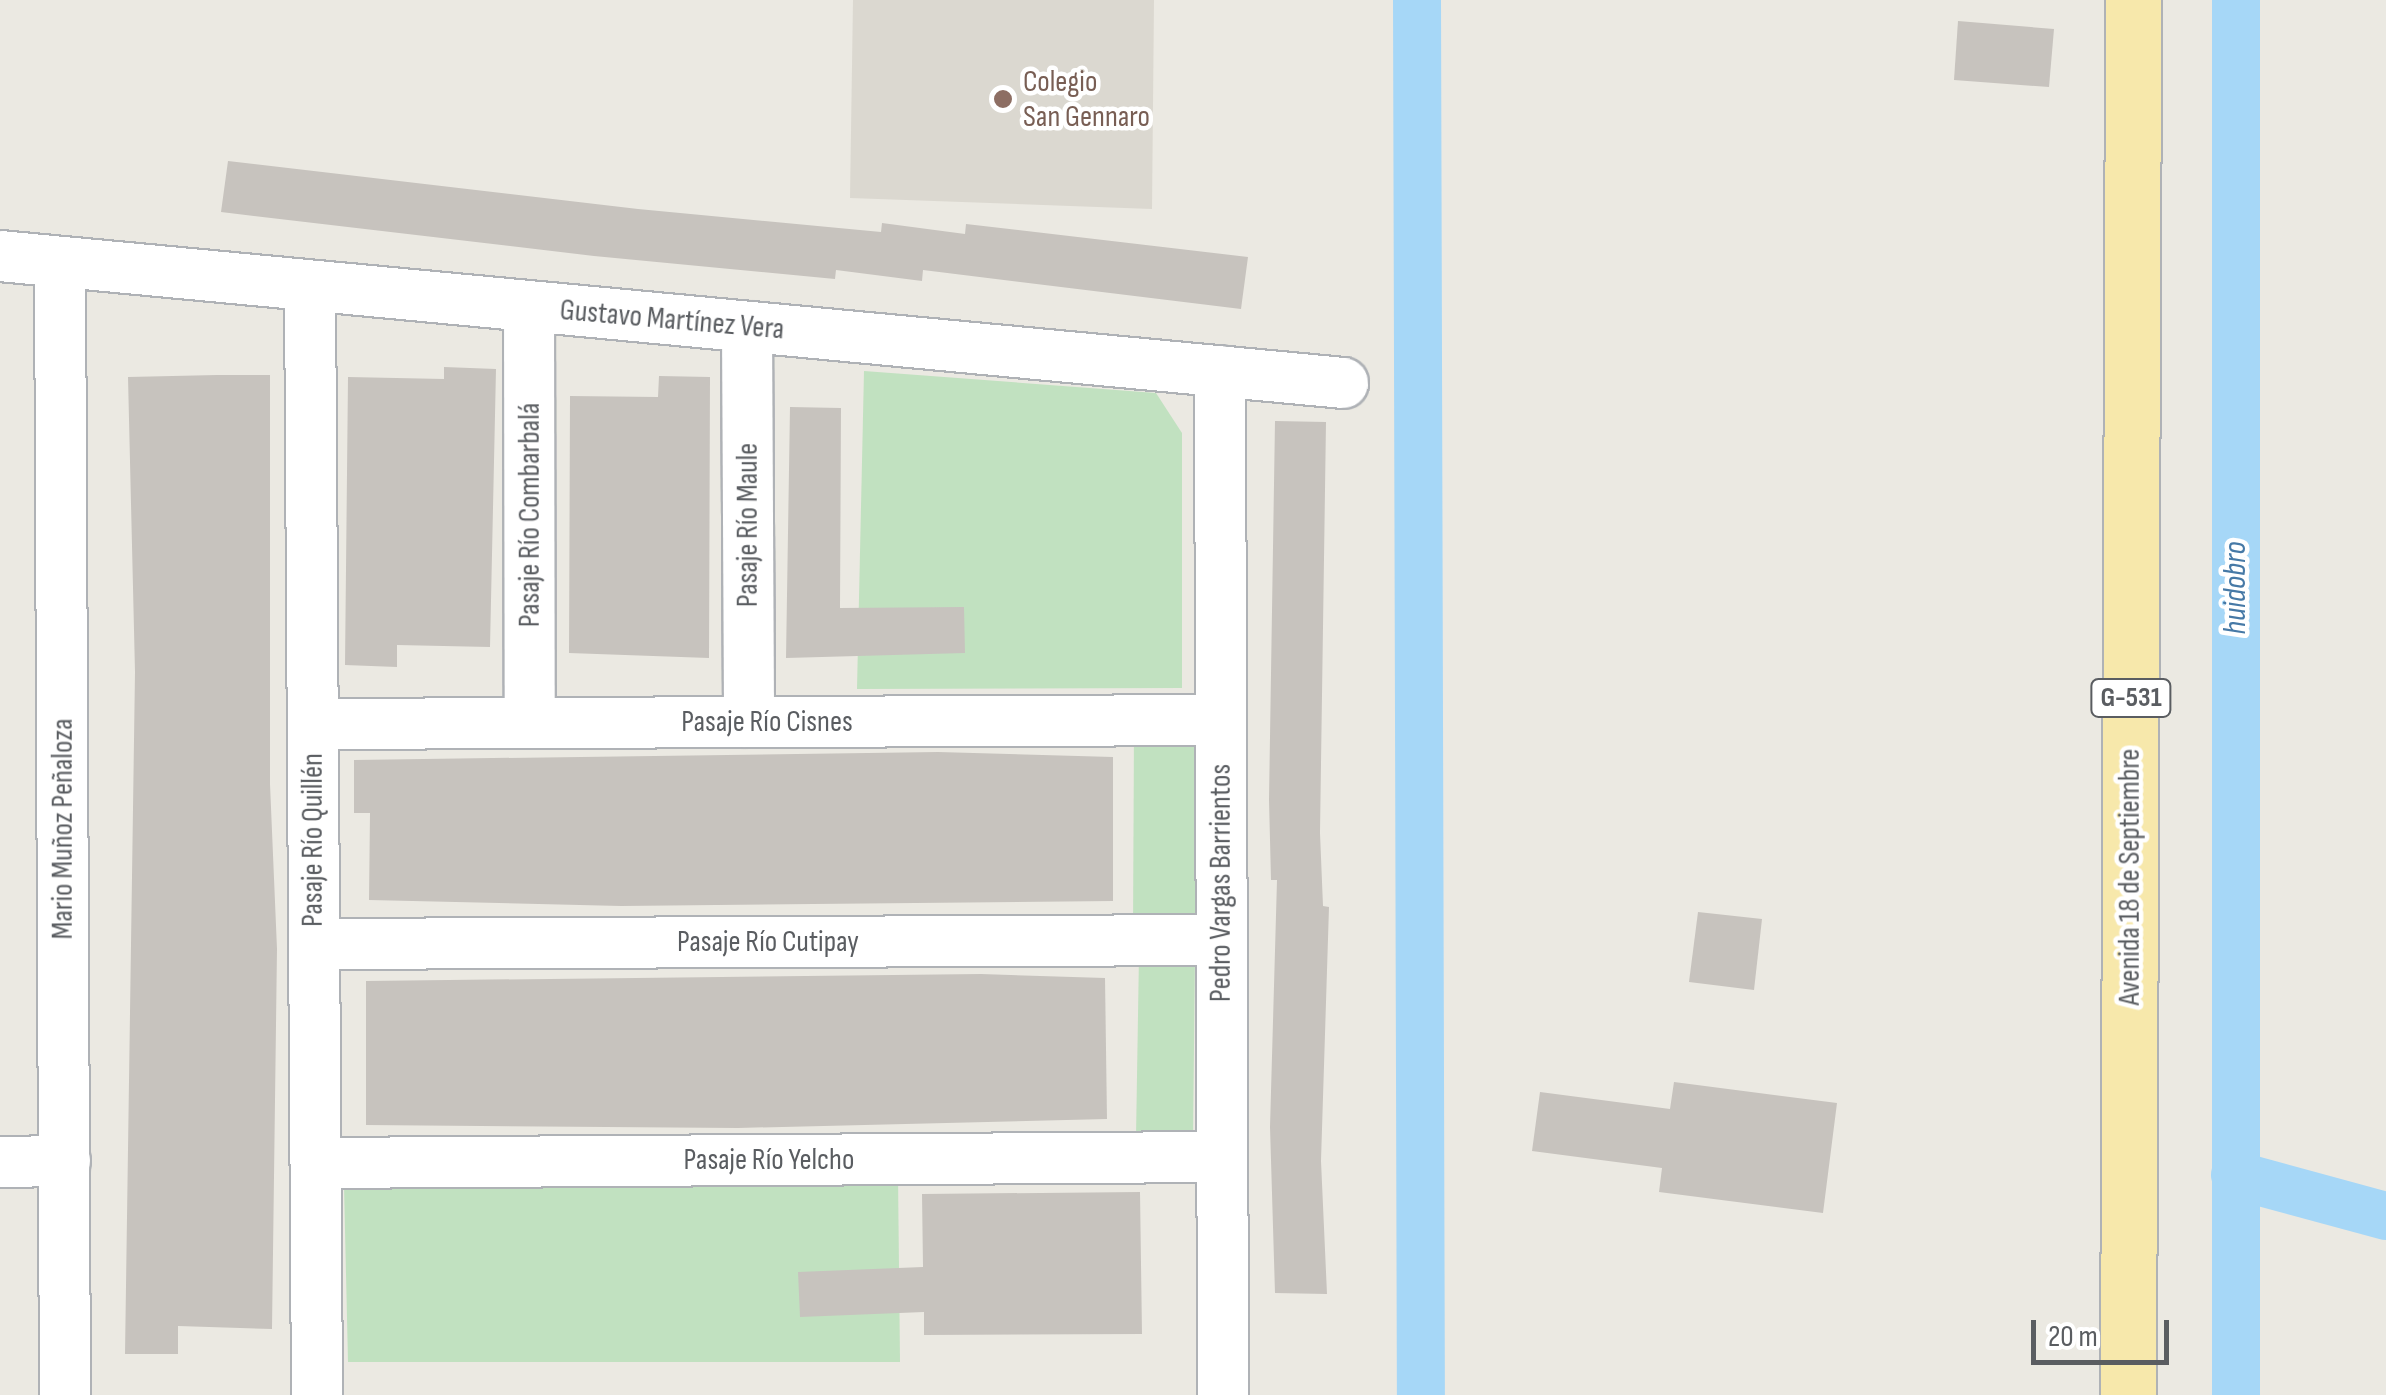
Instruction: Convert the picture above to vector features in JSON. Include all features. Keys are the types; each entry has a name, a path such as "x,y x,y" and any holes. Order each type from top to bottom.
{"main road":[{"name":"Avenida 18 de Septiembre","path":"2128,1395 2134,0"}],"street":[{"name":"Gustavo Martínez Vera","path":"0,256 1343,383"},
{"name":"Mario Muñoz Peñaloza","path":"60,262 65,1395"},
{"name":"Pasaje Río Quillén","path":"310,286 317,1395"},
{"name":"Pasaje Río Combarbalá","path":"529,306 530,723"},
{"name":"Pasaje Río Maule","path":"747,327 749,722"},
{"name":"Pedro Vargas Barrientos","path":"1220,371 1223,1395"},
{"name":"Pasaje Río Cisnes","path":"313,724 1220,720"},
{"name":"Pasaje Río Cutipay","path":"314,944 1221,940"},
{"name":"Pasaje Río Yelcho","path":"316,1163 1222,1157"},
{"path":"0,1162 65,1161"}],"shaded area":[{"name":"Colegio San Gennaro","path":"853,0 1154,0 1152,209 850,198"}],"green space":[{"path":"864,371 1156,393 1182,433 1182,688 857,689"},
{"path":"1134,730 1196,730 1195,931 1133,931"},
{"path":"1139,954 1195,955 1193,1139 1136,1138"},
{"path":"898,1175 900,1362 348,1362 344,1185"}],"building":[{"path":"1958,21 2054,29 2049,87 1954,80"},
{"path":"228,161 638,209 881,232 882,223 965,234 966,224 1248,257 1241,309 923,270 922,281 836,270 835,279 594,256 221,212"},
{"path":"444,367 496,369 490,647 397,645 397,667 345,665 348,377 444,379"},
{"path":"270,375 270,784 277,949 272,1329 178,1326 178,1354 125,1354 135,672 128,377"},
{"path":"659,376 710,377 709,658 569,653 570,396 658,397"},
{"path":"790,407 841,408 840,608 964,607 965,653 786,658"},
{"path":"1275,421 1326,422 1320,833 1323,906 1329,907 1321,1161 1327,1294 1275,1293 1270,1127 1277,880 1271,880 1269,800"},
{"path":"938,752 1113,757 1113,901 621,906 369,900 370,813 354,813 354,760"},
{"path":"1698,912 1762,919 1754,990 1689,982"},
{"path":"981,974 1105,978 1107,1119 738,1128 366,1125 366,981"},
{"path":"1674,1082 1837,1103 1823,1213 1659,1192 1662,1168 1532,1151 1540,1092 1670,1109"},
{"path":"1140,1192 1142,1334 924,1335 924,1312 800,1317 798,1272 923,1267 922,1194"}],"waterway":[{"path":"1417,0 1421,1395"},
{"name":"huidobro","path":"2236,0 2236,1395"},
{"name":"huidobro","path":"2235,1175 2386,1216"}],"place":[{"name":"Colegio San Gennaro","path":"1003,99"}]}
